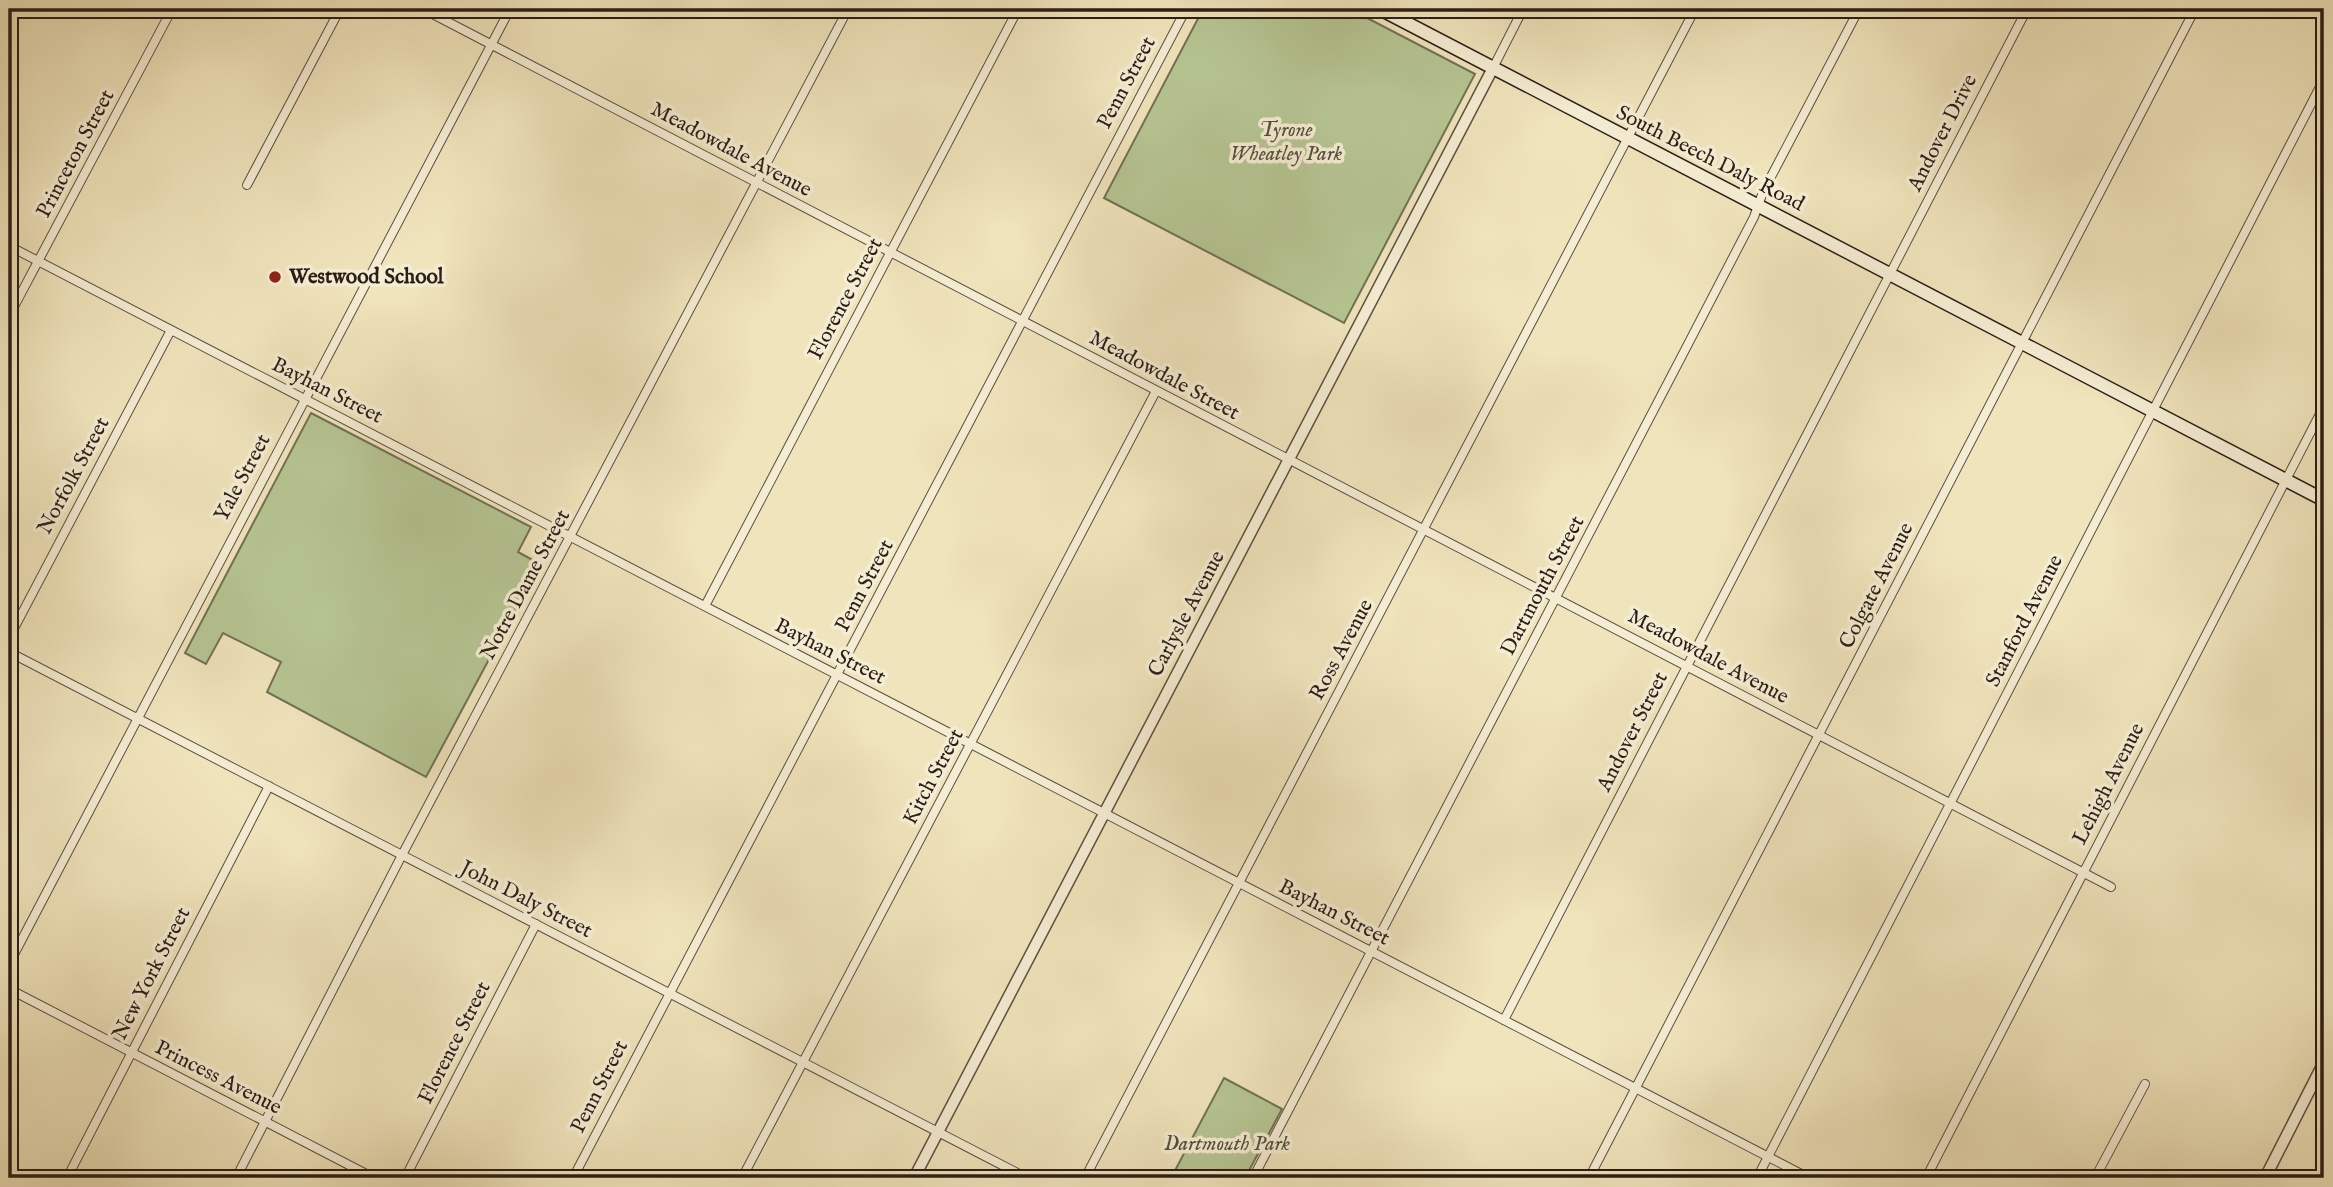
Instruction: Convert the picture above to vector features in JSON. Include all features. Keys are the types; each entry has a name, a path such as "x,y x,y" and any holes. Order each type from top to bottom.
{"main road":[{"name":"South Beech Daly Road","path":"1380,9 2153,411"},
{"path":"2153,411 2324,500"}],"street":[{"name":"Princeton Street","path":"9,316 172,9"},
{"path":"247,185 340,9"},
{"name":"Meadowdale Avenue","path":"424,9 1023,322"},
{"name":"Yale Street","path":"9,964 510,9"},
{"name":"Notre Dame Street","path":"236,1178 402,855 848,9"},
{"name":"Florence Street","path":"705,606 1018,9"},
{"name":"Penn Street","path":"573,1178 1186,9"},
{"path":"1493,68 1523,9"},
{"name":"Ross Avenue","path":"1085,1178 1695,9"},
{"name":"Dartmouth Street","path":"1253,1178 1859,9"},
{"name":"Andover Drive","path":"1891,275 2027,9"},
{"name":"Colgate Avenue","path":"1589,1178 2195,9"},
{"name":"Carlysle Avenue","path":"914,1178 1493,68"},
{"name":"Stanford Avenue","path":"1757,1178 2324,79"},
{"name":"Bayhan Street","path":"9,246 1810,1178"},
{"name":"Andover Street","path":"1504,1020 1891,275"},
{"name":"Meadowdale Street","path":"1023,322 1289,461"},
{"name":"Norfolk Street","path":"9,638 171,330"},
{"name":"Kitch Street","path":"743,1178 1156,391"},
{"name":"Lehigh Avenue","path":"1926,1178 2324,406"},
{"name":"Meadowdale Avenue","path":"1289,461 2111,887"},
{"name":"John Daly Street","path":"9,652 1027,1178"},
{"name":"New York Street","path":"67,1178 269,786"},
{"name":"Florence Street","path":"405,1178 536,924"},
{"name":"Princess Avenue","path":"9,989 374,1178"},
{"path":"2265,1178 2324,1062"},
{"path":"2095,1178 2145,1084"}],"green space":[{"name":"Tyrone Wheatley Park","path":"1203,9 1350,9 1475,74 1344,323 1104,198"},
{"path":"311,413 531,527 518,552 540,564 426,777 267,692 281,662 223,633 206,664 185,653"},
{"name":"Dartmouth Park","path":"1224,1078 1282,1109 1245,1178 1171,1178"}],"place":[{"name":"Westwood School","path":"275,277"}]}
